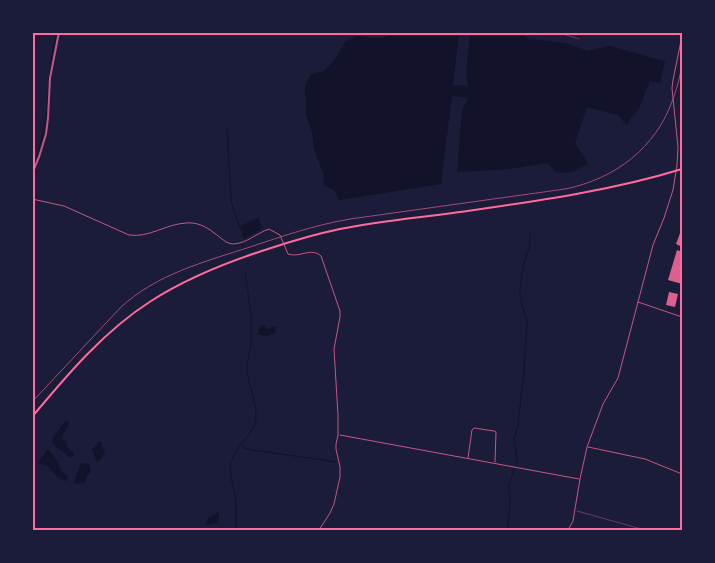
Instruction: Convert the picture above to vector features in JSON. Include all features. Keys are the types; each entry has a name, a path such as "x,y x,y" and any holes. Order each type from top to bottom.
{"main road":[{"path":"32,417 72,370 124,320 171,289 209,270 289,242 341,229 575,195 630,184 682,169"}],"street":[{"path":"32,174 46,134 50,78 60,32"},
{"path":"568,530 572,525 587,447 603,404 618,378 653,245 669,204 675,178 678,147 672,88 682,36"},
{"path":"32,199 64,206 130,235 140,236 188,223 206,227 225,242 232,244 246,241 269,229 280,235 288,254 295,256 312,252 318,253 321,256 340,311 334,349 338,415 336,444 340,477 334,504 319,530"},
{"path":"637,302 682,317"},
{"path":"468,458 472,430 474,428 494,431 496,432 494,463"},
{"path":"338,435 580,479"},
{"path":"587,447 645,459 682,474"}],"lane":[{"path":"556,32 579,39"},
{"path":"575,510 645,530"}],"path":[{"path":"678,147 681,150 682,164"}],"shaded area":[{"path":"393,32 459,33 453,85 468,86 466,73 470,33 521,33 528,39 565,43 588,51 609,46 665,61 660,83 650,81 639,108 626,125 619,115 587,107 575,143 588,164 572,172 558,173 547,163 509,169 457,172 462,111 468,98 452,96 441,184 339,200 334,190 324,186 323,173 314,149 312,132 306,115 305,85 312,74 324,71 336,58 345,42 357,36 381,38"},
{"path":"257,218 262,228 245,238 241,226"},
{"path":"262,325 268,329 273,326 276,327 275,333 267,336 258,334 258,330"},
{"path":"65,421 69,422 69,425 61,438 74,453 70,458 52,443"},
{"path":"99,441 102,443 101,446 105,451 102,458 97,462 92,450"},
{"path":"48,449 56,459 61,471 68,476 67,481 57,476 49,467 38,463"},
{"path":"81,463 89,464 91,472 86,477 86,482 76,484 74,482"},
{"path":"219,512 218,523 205,525 208,518"}],"building":[{"path":"682,228 682,247 676,244"},
{"path":"677,250 682,252 682,284 668,280"},
{"path":"669,292 678,294 675,307 666,305"}],"waterway":[{"path":"32,168 37,156 46,119 51,65 57,32"},
{"path":"227,127 231,200 245,239"},
{"path":"516,464 514,440 518,425 527,321 520,298 520,288 523,267 530,244 530,234"},
{"path":"236,530 236,504 230,466 233,456 252,430 256,420 247,371 251,345 251,324 245,272"},
{"path":"241,446 253,450 336,462"},
{"path":"509,530 509,485 514,468"}],"railway":[{"path":"32,402 121,307 150,286 182,270 287,235 337,221 565,189 601,178 631,159 656,132 666,117 673,99 682,65"}]}
